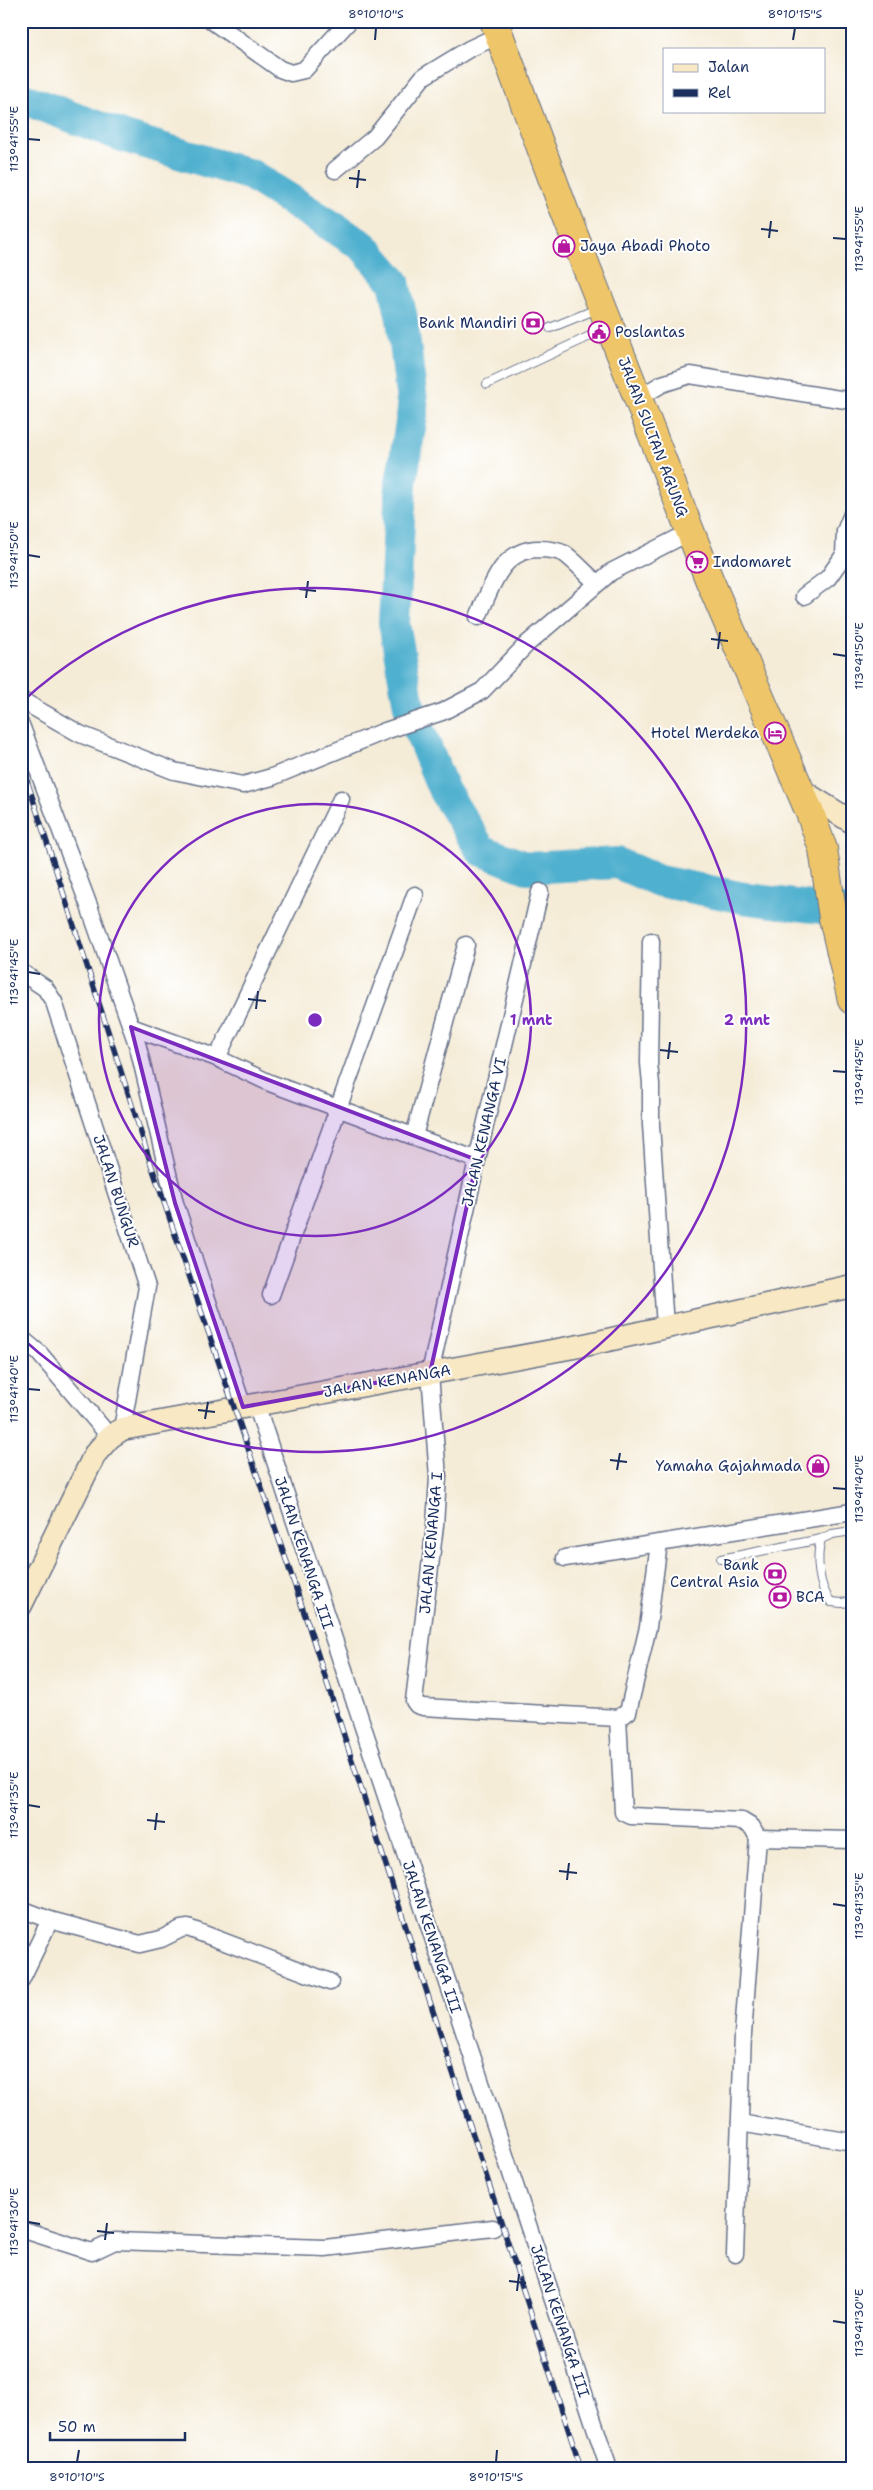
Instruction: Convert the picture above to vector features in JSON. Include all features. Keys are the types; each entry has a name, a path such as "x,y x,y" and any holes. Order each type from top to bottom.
{"highway":[{"name":"JALAN SULTAN AGUNG","path":"497,28 606,317 690,532 802,790 823,849 834,918 852,1000"}],"main road":[{"path":"802,790 852,822"},
{"name":"JALAN KENANGA","path":"116,1433 250,1406 585,1344 852,1286"},
{"path":"21,1606 95,1454 116,1433"}],"street":[{"path":"212,21 280,69 291,73 304,70 349,21"},
{"path":"335,170 374,136 423,77 497,28"},
{"path":"638,398 662,384 690,375 852,401"},
{"path":"804,596 828,578 844,555 844,532 852,514"},
{"path":"21,700 80,734 174,771 243,785 272,777 386,731 442,712 482,691 527,644 583,598 611,572 690,532"},
{"path":"478,617 501,567 521,553 536,549 550,549 564,554 597,583"},
{"name":"JALAN KENANGA III","path":"21,725 90,906 132,1027 176,1203 250,1406 609,2469"},
{"path":"217,1058 341,799"},
{"name":"JALAN KENANGA VI","path":"430,1373 476,1160 495,1088 540,892"},
{"path":"271,1294 415,894"},
{"path":"651,941 649,1062 652,1084 651,1125 666,1326"},
{"path":"414,1136 466,945"},
{"name":"JALAN BUNGUR","path":"21,972 45,988 54,1002 147,1287 116,1433"},
{"path":"132,1027 217,1058 270,1083 476,1160"},
{"path":"21,1338 39,1353 116,1433"},
{"name":"JALAN KENANGA I","path":"430,1373 438,1477 435,1525 414,1701 417,1705 423,1707 618,1718"},
{"path":"565,1558 852,1512"},
{"path":"659,1542 648,1627 628,1712 618,1718 623,1812 632,1816 742,1821 752,1827 758,1838 743,2034 735,2254"},
{"path":"758,1838 852,1840"},
{"path":"21,1909 50,1920 140,1944 151,1942 181,1929 188,1928 330,1982"},
{"path":"21,1980 50,1920"},
{"path":"740,2123 852,2142"},
{"path":"21,2229 92,2252 115,2241 325,2248 493,2228"}],"lane":[{"path":"550,328 606,317"},
{"path":"486,384 606,317"},
{"path":"720,1558 821,1539 832,1534 852,1531"},
{"path":"821,1539 818,1553 825,1595 830,1602 842,1603 852,1601"}],"highlighted area":[{"path":"131,1027 477,1160 430,1373 243,1407 175,1203"}],"waterway":[{"path":"21,98 125,137 251,175 363,246 394,282 402,319 413,410 401,483 394,623 409,706 444,791 481,850 527,868 617,863 659,881 749,899 852,912"}],"railway":[{"path":"21,762 151,1164 308,1624 581,2469"}],"place":[{"name":"Jaya Abadi Photo","path":"564,246"},
{"name":"Bank Mandiri","path":"533,323"},
{"name":"Poslantas","path":"599,332"},
{"name":"Indomaret","path":"697,562"},
{"name":"Hotel Merdeka","path":"775,733"},
{"name":"Yamaha Gajahmada","path":"818,1466"},
{"name":"Bank Central Asia","path":"775,1574"},
{"name":"BCA","path":"780,1597"}]}
